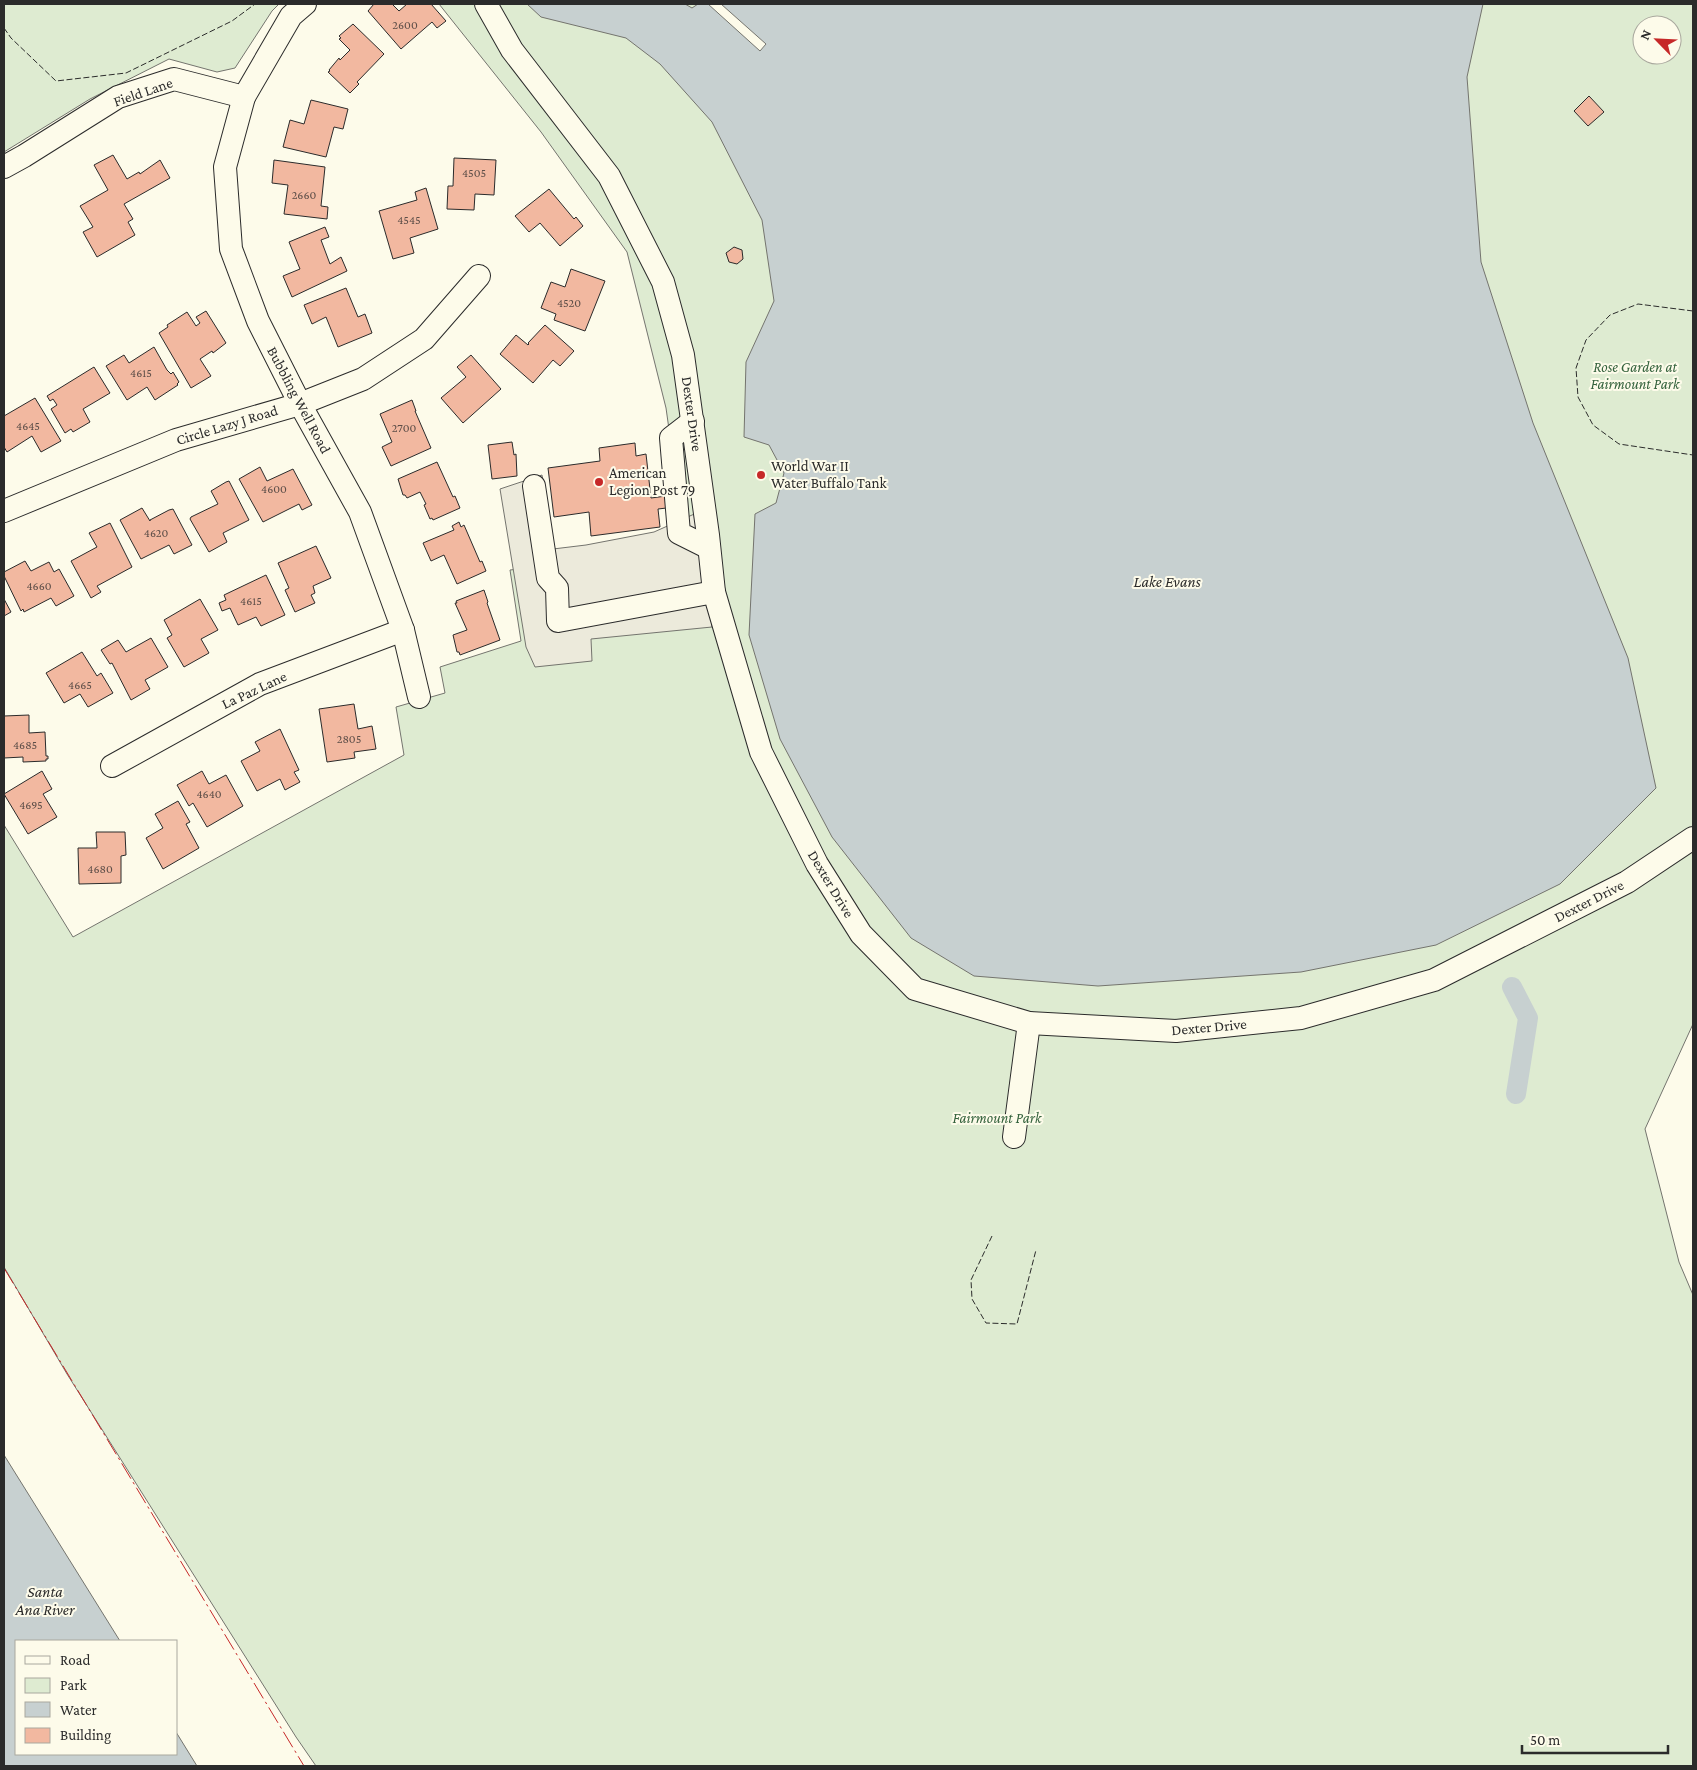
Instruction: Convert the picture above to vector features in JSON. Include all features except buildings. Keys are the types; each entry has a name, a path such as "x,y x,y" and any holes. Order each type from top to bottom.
{"street":[{"path":"244,97 291,16 305,4"},
{"name":"Dexter Drive","path":"486,4 512,50 609,176 663,282 684,355 710,548 714,592 761,752 817,864 861,934 915,988 1030,1023 1176,1031 1301,1018 1434,980 1627,882 1693,838"},
{"name":"Field Lane","path":"4,166 24,156 118,97 174,79 244,97"},
{"name":"Bubbling Well Road","path":"244,97 225,168 231,249 258,321 300,404 360,512 403,630 419,697"},
{"name":"Circle Lazy J Road","path":"4,511 176,440 300,404 363,379 424,339 479,276"},
{"path":"534,486 548,578 557,588 558,621 714,592"},
{"name":"La Paz Lane","path":"112,766 260,684 403,630"},
{"path":"1014,1137 1030,1023"}],"green space":[{"path":"4,4 279,4 272,11 235,68 217,72 169,59 90,99 4,152"},
{"name":"Fairmount Park","path":"439,4 1693,4 1693,1024 1645,1129 1679,1262 1693,1295 1693,1766 316,1766 67,1374 4,1267 4,825 73,937 404,755 396,707 445,693 440,667 521,641 510,570 686,550 666,408 627,252 541,132"}],"shaded area":[{"path":"542,475 553,549 586,545 654,532 701,511 712,627 591,639 592,661 535,667 526,647 500,489"}],"water":[{"name":"Lake Evans","path":"527,4 685,4 692,8 698,4 1483,4 1467,77 1481,262 1533,423 1628,658 1656,788 1560,884 1436,945 1301,972 1098,986 974,976 911,938 832,837 780,739 749,635 755,514 776,503 784,473 769,445 744,437 746,362 774,301 762,220 712,122 660,64 626,38 541,17"},
{"name":"Santa Ana River","path":"4,1455 119,1640 15,1640 15,1755 178,1755 178,1735 197,1766 4,1766"}],"pier":[{"path":"708,4 721,4 766,44 760,51"}],"waterway":[{"path":"1512,987 1528,1018 1516,1094"}],"fence":[{"path":"4,28 11,38 56,81 126,73 232,21 255,4"},
{"path":"1693,311 1638,304 1610,315 1586,340 1576,368 1578,397 1593,425 1619,444 1693,455"},
{"path":"992,1236 971,1280 972,1299 986,1323 1017,1324 1036,1250"}],"power":[{"path":"4,1268 304,1766"}],"place":[{"name":"World War II Water Buffalo Tank","path":"761,475"},
{"name":"American Legion Post 79","path":"599,482"}],"park label":[{"name":"Rose Garden at Fairmount Park","path":"1635,376"}]}
